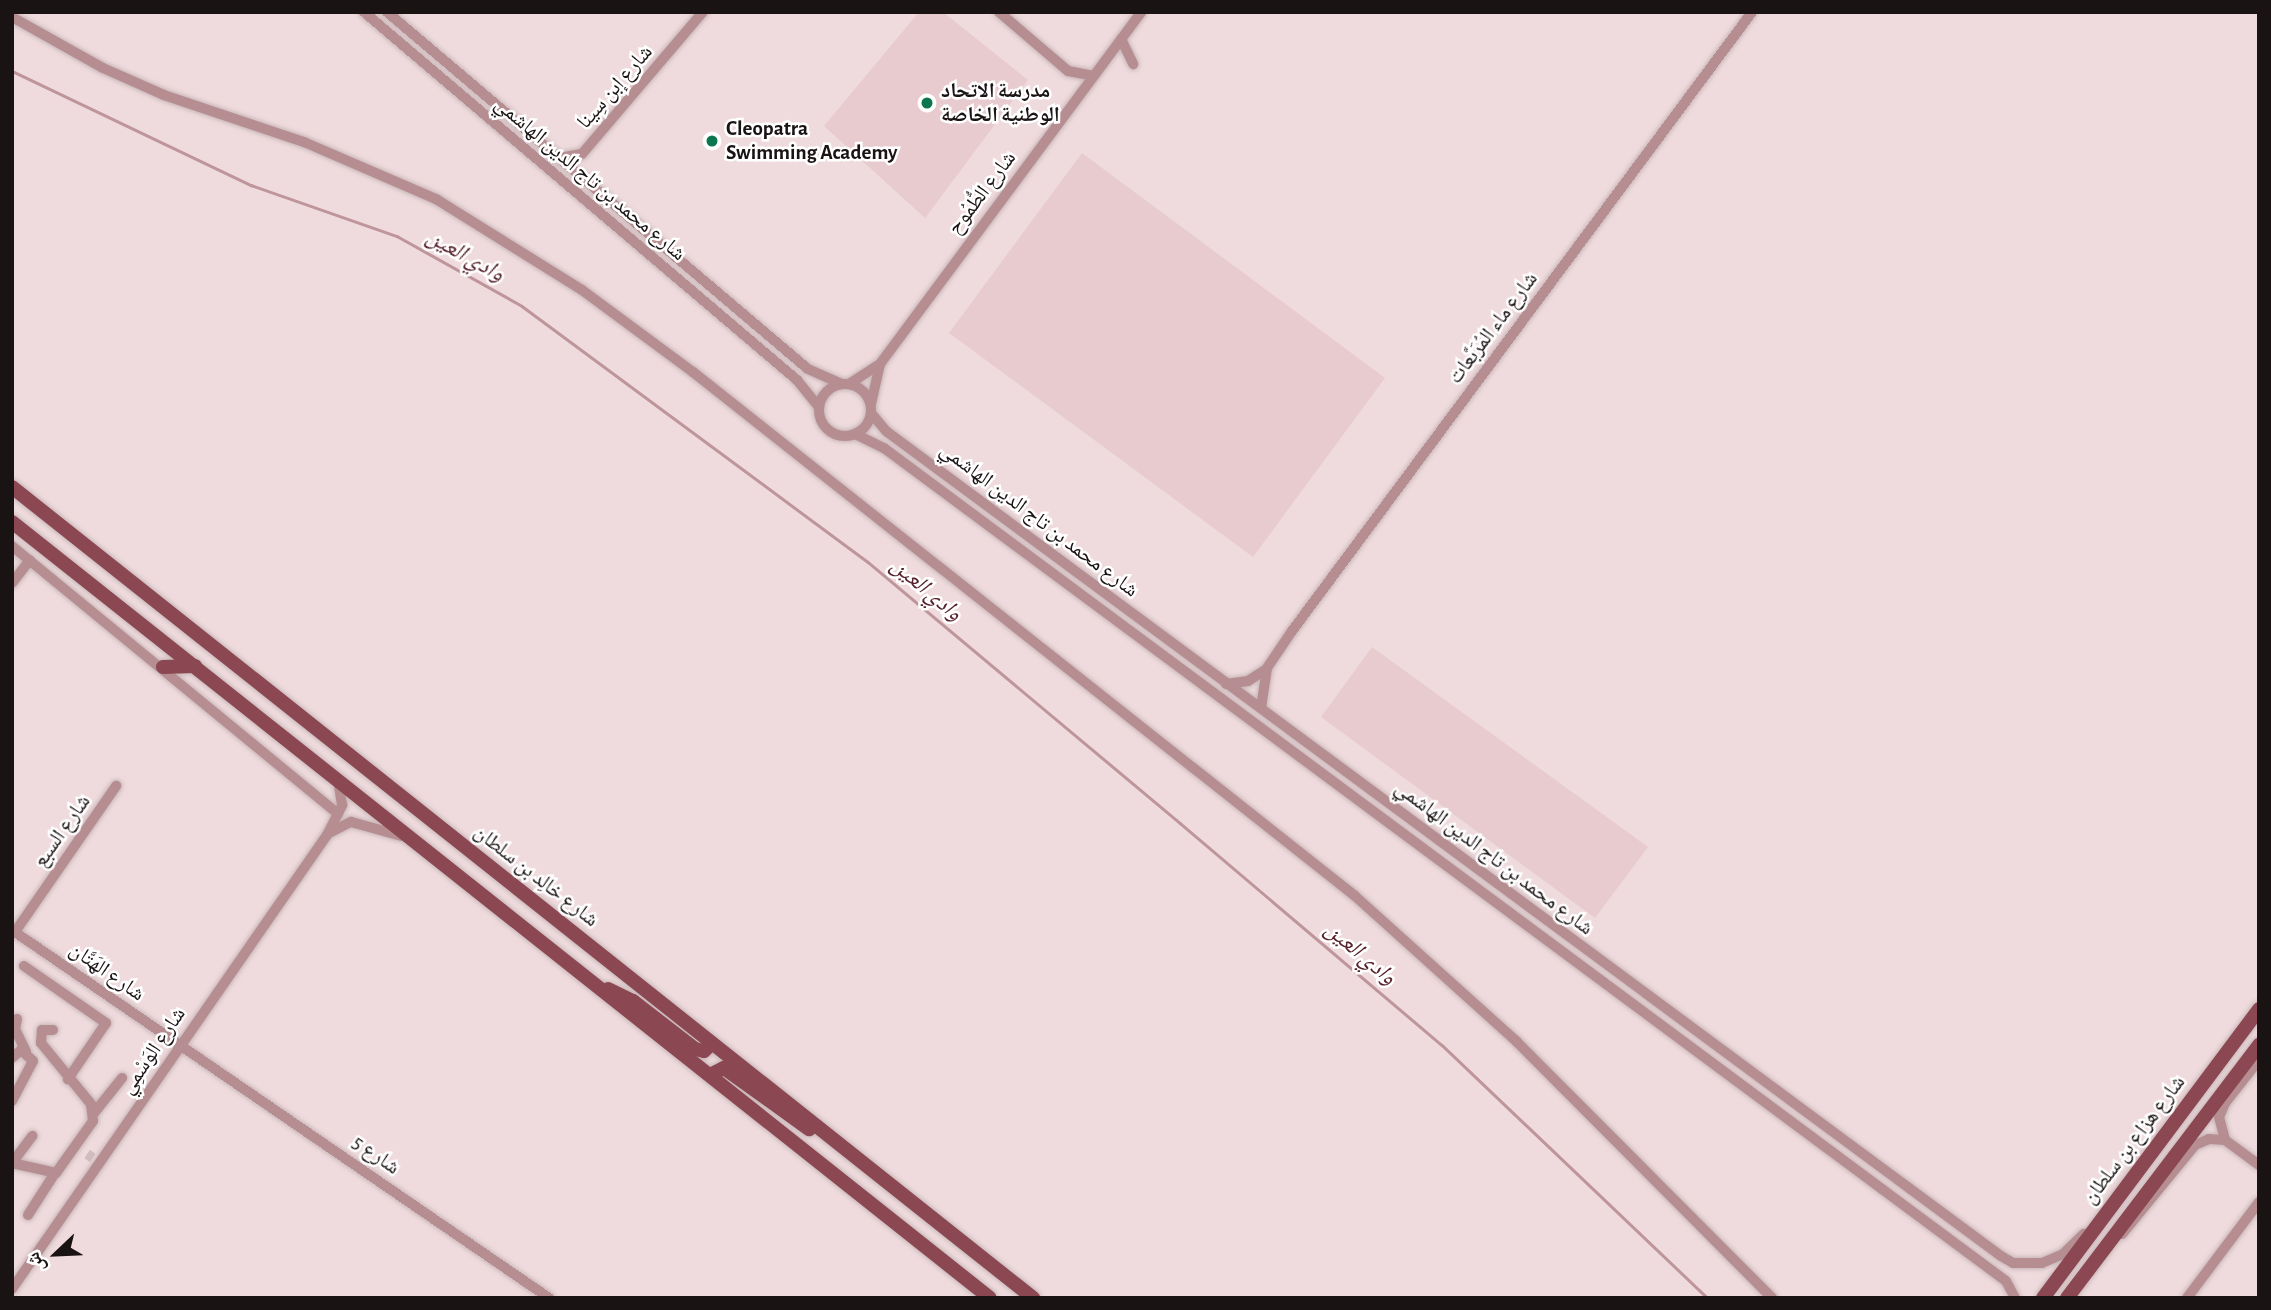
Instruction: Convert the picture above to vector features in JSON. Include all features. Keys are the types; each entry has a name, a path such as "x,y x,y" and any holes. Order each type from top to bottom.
{"main road":[{"name":"شارع خالِد بن سلطان","path":"12,487 1033,1298"},
{"path":"12,522 990,1298"},
{"path":"163,667 195,666"},
{"path":"593,984 634,1001 695,1049 704,1051 712,1043"},
{"name":"شارع هزاع بن سلطان","path":"2043,1298 2259,1009"},
{"name":"شارع هزاع بن سلطان","path":"2067,1298 2259,1045"},
{"path":"710,1075 724,1068 801,1126 827,1135"}],"street":[{"name":"شارع محمد بن تاج الدين الهاشمي","path":"364,12 797,380 819,407"},
{"name":"شارع محمد بن تاج الدين الهاشمي","path":"387,12 808,369 845,384"},
{"name":"شارع إبن سِينا","path":"559,158 582,154 703,12"},
{"path":"999,12 1068,71 1094,76"},
{"name":"شارع الطُّمُوح","path":"845,384 880,363 1141,12"},
{"name":"شارع ماء المُرَبَّعات","path":"1226,684 1248,681 1267,668 1752,12"},
{"path":"12,16 103,68 164,95 304,142 436,199 582,290 693,372 1355,896 1516,1041 1772,1298"},
{"path":"1121,39 1133,64"},
{"path":"1068,71 1076,100"},
{"name":"شارع إبن سِينا","path":"582,154 583,178"},
{"name":"شارع الطُّمُوح","path":"871,409 880,363"},
{"path":"845,384 863,391 871,409 864,428 855,434 837,435 827,429 819,407 824,394 845,384"},
{"name":"شارع محمد بن تاج الدين الهاشمي","path":"871,409 886,431 2013,1262 2055,1259 2103,1215"},
{"name":"شارع محمد بن تاج الدين الهاشمي","path":"855,434 884,448 2006,1281 2015,1298"},
{"path":"12,546 163,667 338,814"},
{"path":"12,583 30,560"},
{"name":"شارع ماء المُرَبَّعات","path":"1261,708 1267,668"},
{"name":"شارع الوَسْمِي","path":"13,1285 93,1158 180,1046 327,835 342,805 338,780"},
{"name":"شارع السبع","path":"14,931 116,786"},
{"path":"327,835 351,822 416,842"},
{"name":"شارع الهَتَّان","path":"14,931 180,1046"},
{"path":"24,966 106,1023 68,1079"},
{"path":"12,1101 29,1056 16,1032 17,1019"},
{"path":"53,1030 45,1028 40,1033 47,1054 94,1113"},
{"name":"شارع 5","path":"180,1046 549,1298"},
{"path":"13,1057 19,1051 29,1056 47,1054"},
{"path":"2225,1140 2220,1125 2221,1110 2259,1060"},
{"path":"28,1215 94,1113 122,1078"},
{"path":"1800,1128 1852,1160 1858,1158 1855,1148"},
{"path":"32,1136 12,1163 55,1173"},
{"path":"2108,1244 2134,1222 2195,1145 2209,1139 2225,1140 2259,1165"},
{"path":"75,1146 93,1158"},
{"path":"2187,1298 2259,1202"}],"shaded area":[{"name":"مدرسة الاتحاد الوطنية الخاصة","path":"919,12 943,12 1028,80 925,218 824,126"},
{"path":"1082,153 1385,378 1253,557 949,333"},
{"path":"1372,647 1648,847 1595,918 1321,717"}],"waterway":[{"name":"وادي العين","path":"12,71 251,185 397,236 522,306 868,562 1442,1045 1708,1298"}],"tunnel":[{"path":"87,1154 93,1158"}],"place":[{"name":"مدرسة الاتحاد الوطنية الخاصة","path":"927,103"},
{"name":"Cleopatra Swimming Academy","path":"712,141"}]}
